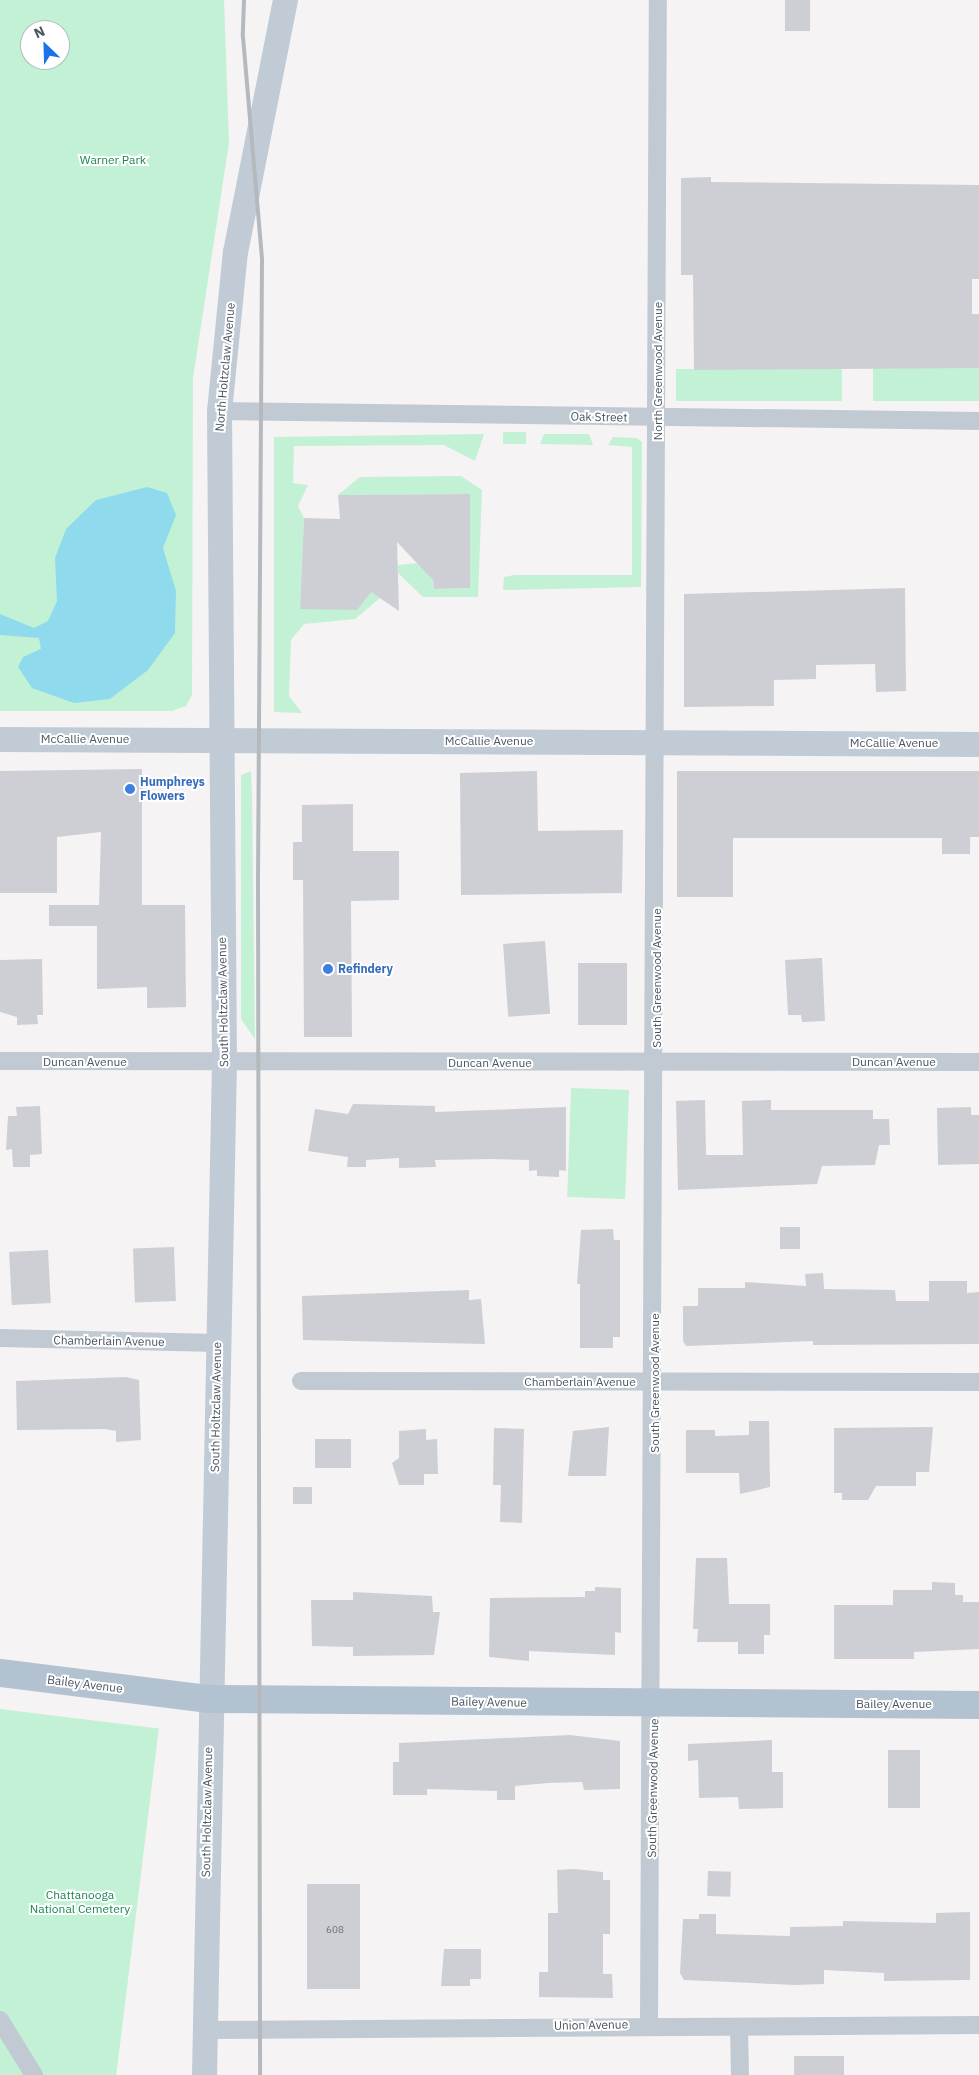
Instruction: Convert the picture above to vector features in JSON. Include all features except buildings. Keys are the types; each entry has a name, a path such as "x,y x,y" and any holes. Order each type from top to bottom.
{"main road":[{"name":"North Holtzclaw Avenue","path":"218,739 219,411 235,252 285,0"},
{"name":"McCallie Avenue","path":"0,739 979,744"},
{"name":"South Holtzclaw Avenue","path":"204,2075 203,2030 209,1699 224,1062 218,739"},
{"name":"Bailey Avenue","path":"0,1673 209,1699 654,1704 979,1705"}],"street":[{"name":"North Greenwood Avenue","path":"658,0 658,742"},
{"name":"Oak Street","path":"219,411 979,421"},
{"name":"South Greenwood Avenue","path":"649,2024 654,1704 658,742"},
{"name":"Duncan Avenue","path":"0,1061 656,1064 979,1062"},
{"name":"Chamberlain Avenue","path":"0,1338 217,1343"},
{"name":"Chamberlain Avenue","path":"301,1381 979,1382"},
{"path":"0,2020 34,2075"},
{"name":"Union Avenue","path":"203,2030 649,2024 740,2027 979,2024"},
{"path":"740,2027 740,2075"}],"green space":[{"name":"Warner Park","path":"0,0 224,0 229,143 193,378 192,695 186,706 172,711 0,711"},
{"path":"873,368 979,368 979,401 873,401"},
{"path":"676,369 842,369 842,401 676,401"},
{"path":"503,432 526,432 526,444 503,444"},
{"path":"484,434 475,461 444,445 294,446 293,483 308,485 298,506 304,518 300,609 371,592 380,598 355,619 304,624 291,640 289,696 302,713 274,712 274,437"},
{"path":"544,434 589,434 593,445 540,444"},
{"path":"613,437 637,438 642,442 641,587 503,590 504,577 514,575 632,575 632,447 608,445"},
{"path":"461,476 482,490 478,597 423,597 398,573 398,565 418,563 433,580 434,589 469,588 469,494 338,495 360,477"},
{"path":"251,771 255,1039 241,1019 241,775"},
{"path":"571,1088 629,1090 625,1199 567,1197"},
{"name":"Chattanooga National Cemetery","path":"0,1709 159,1728 116,2075 0,2075"}],"water":[{"path":"147,487 167,493 176,515 163,548 176,591 175,633 148,670 110,699 74,703 32,688 18,667 23,657 41,649 39,638 0,635 0,614 34,628 48,621 57,601 55,558 66,529 96,500"}],"railway":[{"path":"244,0 243,37 262,260 258,880 260,2075"}],"place":[{"name":"Humphreys Flowers","path":"130,789"},
{"name":"Refindery","path":"328,969"}]}
